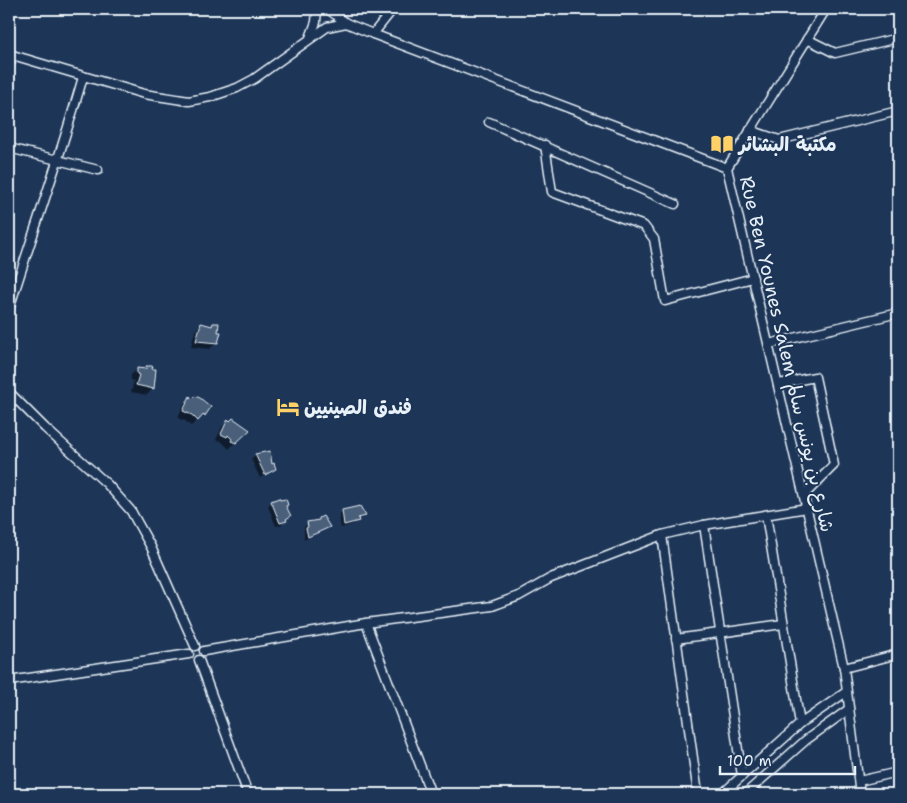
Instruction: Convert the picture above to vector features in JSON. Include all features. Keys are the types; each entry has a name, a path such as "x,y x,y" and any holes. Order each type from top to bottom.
{"street":[{"path":"310,38 316,22 316,9"},
{"name":"Rue Ben Younes Salem شارع بن يونس سالم","path":"328,9 346,23 373,34 727,168 844,668 860,794"},
{"path":"373,34 393,9"},
{"path":"727,168 826,9"},
{"path":"9,67 11,55 83,77 159,97 189,101 210,97 254,79 327,27 346,23"},
{"path":"807,39 834,52 898,38"},
{"path":"10,306 41,208 59,161 83,77"},
{"path":"750,130 779,140 898,111"},
{"path":"489,122 674,204"},
{"path":"544,145 552,192 644,226 654,239 665,301 753,278"},
{"path":"9,148 98,170"},
{"path":"768,344 898,314"},
{"path":"779,384 815,377 834,466 804,495"},
{"path":"9,392 107,484 131,511 151,547 195,646 204,651 366,623 492,606 520,596 551,578 662,535 704,525 807,508"},
{"path":"766,515 800,724"},
{"path":"704,525 742,776"},
{"path":"662,535 698,794"},
{"path":"366,623 431,794"},
{"path":"676,638 783,624"},
{"path":"9,681 189,654 195,646"},
{"path":"189,654 193,660 199,660 203,658 204,651"},
{"path":"844,668 898,654"},
{"path":"199,660 248,794"},
{"path":"722,794 800,724 846,692"},
{"path":"745,794 806,740 849,709"},
{"path":"859,781 898,772"}],"building":[{"path":"201,323 212,326 213,323 219,323 218,332 221,332 218,343 196,341"},
{"path":"146,366 153,366 152,369 156,369 154,389 136,385 139,375 137,374 137,368 146,369"},
{"path":"190,396 192,399 195,396 200,398 211,407 205,416 204,414 198,421 192,415 183,411"},
{"path":"233,418 250,430 236,443 231,441 232,439 228,435 227,437 221,434 228,419 230,421"},
{"path":"270,451 272,464 274,463 276,469 265,475 255,454"},
{"path":"279,498 280,500 286,499 288,505 286,506 291,516 286,519 287,521 280,523 271,501"},
{"path":"360,506 366,516 358,518 359,521 344,525 342,510"},
{"path":"323,516 330,527 308,537 307,522 319,520"}],"place":[{"name":"مكتبة البشائر","path":"722,144"},
{"name":"فندق الصينيين","path":"288,407"}]}
